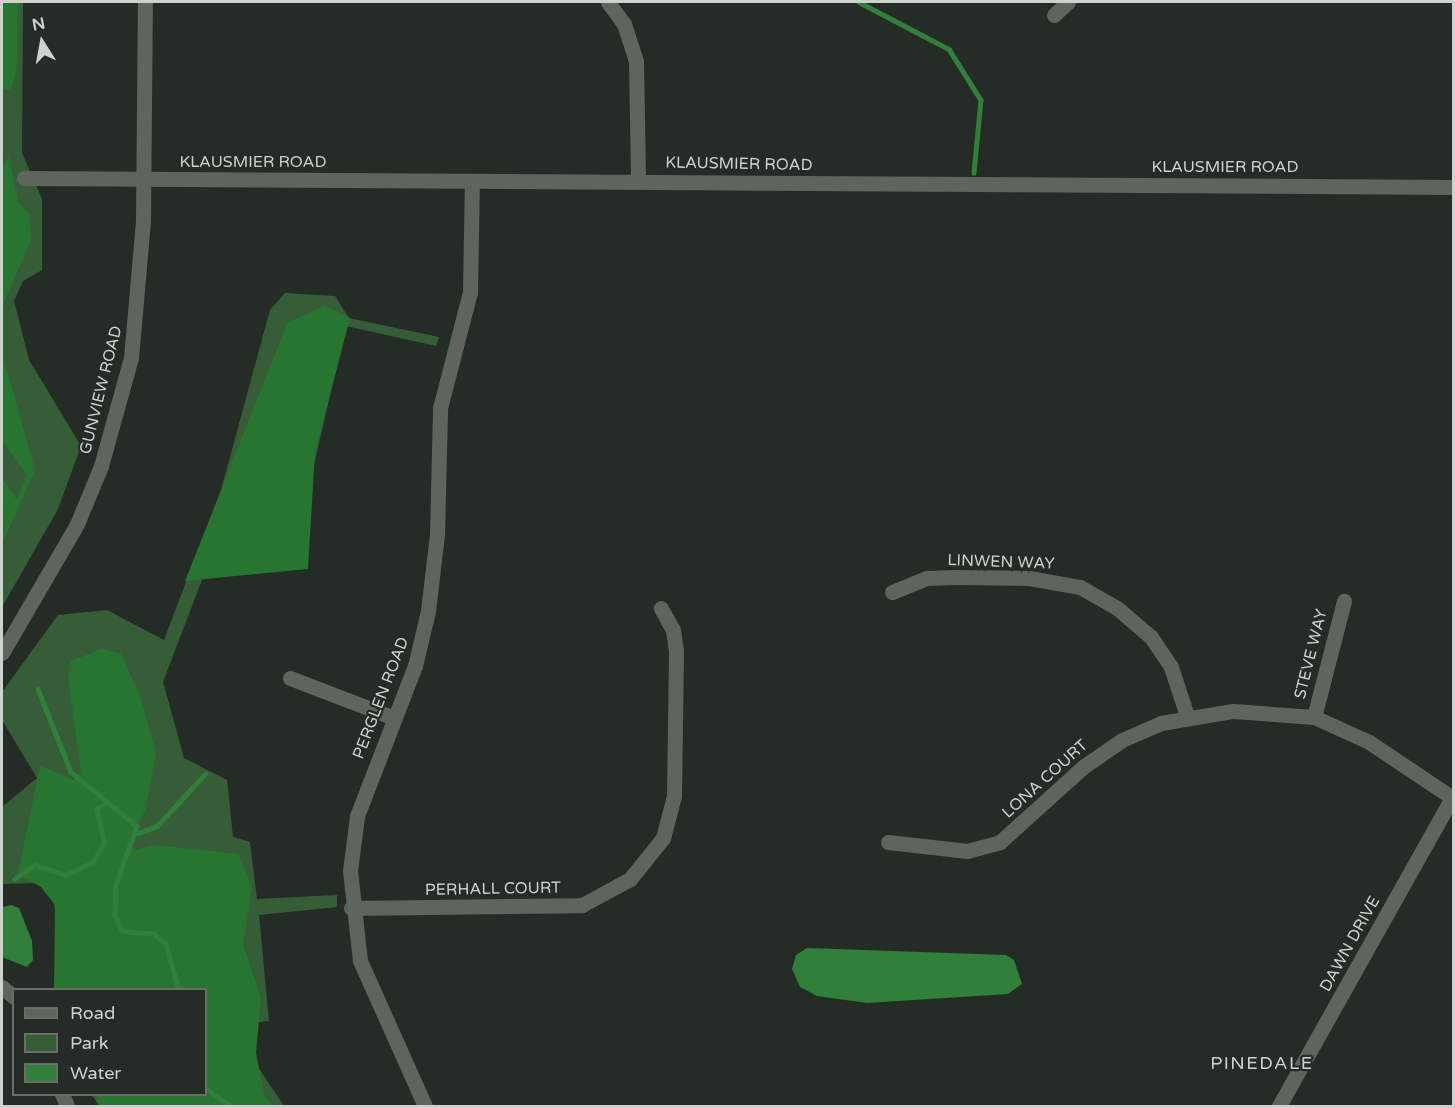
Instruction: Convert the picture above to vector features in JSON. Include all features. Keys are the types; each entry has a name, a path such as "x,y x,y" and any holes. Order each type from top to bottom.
{"street":[{"name":"GUNVIEW ROAD","path":"2,653 77,524 115,420 138,317 143,180 145,2"},
{"path":"608,2 624,24 636,61 638,180"},
{"path":"1054,15 1068,2"},
{"name":"KLAUSMIER ROAD","path":"24,178 638,180 1454,187"},
{"name":"PERGLEN ROAD","path":"425,1107 367,982 351,908 357,816 415,666 434,577 440,408 470,292 472,181"},
{"name":"LINWEN WAY","path":"892,592 927,578 956,577 1029,578 1080,587 1117,608 1150,637 1171,667 1187,716"},
{"name":"STEVE WAY","path":"1314,717 1344,601"},
{"name":"PERHALL COURT","path":"351,908 582,904 630,879 663,838 674,796 676,651 661,608"},
{"path":"290,678 394,718"},
{"name":"LONA COURT","path":"888,842 967,851 1000,842 1099,754 1146,729 1187,716 1260,710 1314,717 1369,742 1453,799"},
{"name":"DAWN DRIVE","path":"1279,1107 1453,799"}],"green space":[{"path":"2,2 23,2 22,153 42,199 42,270 23,281 14,301 29,360 81,446 58,509 2,607"},
{"path":"285,293 335,296 349,318 439,337 436,346 346,326 297,539 203,577 163,682 184,758 227,780 233,837 250,842 257,899 337,895 337,907 259,915 269,1021 230,1025 284,1106 99,1106 93,1096 207,1096 207,988 200,988 59,941 54,903 39,883 2,884 2,807 37,778 2,720 2,692 58,615 107,610 164,640 221,490 270,310"}],"shaded area":[{"path":"2,2 18,2 17,68 11,89 2,90"},
{"path":"9,157 18,202 29,214 31,240 4,302 4,360 35,470 4,540 2,478 17,500 27,475 2,440 2,168"},
{"path":"325,306 350,318 315,452 308,569 185,581 288,322"},
{"path":"102,649 121,654 140,696 156,753 145,811 131,836 134,850 156,845 238,854 252,888 243,944 261,998 256,1053 264,1094 273,1106 101,1106 96,1096 207,1096 207,988 54,988 55,905 41,887 18,874 40,766 74,780 81,772 68,677 71,661"}],"water":[{"path":"12,905 19,908 32,941 33,960 27,967 2,957 2,907"},
{"path":"807,948 1006,955 1014,960 1022,984 1008,994 867,1003 817,996 800,987 792,969 796,955"}],"waterway":[{"path":"859,2 949,49 981,100 974,173"},
{"path":"38,689 71,772 137,826 116,885 115,915 122,931 154,934 166,944 178,988"},
{"path":"138,833 157,826 205,774"},
{"path":"14,879 35,865 65,875 93,862 104,843 96,809 107,802"},
{"path":"207,1089 231,1106"}],"district":[{"name":"PINEDALE","path":"1262,1063"}]}
